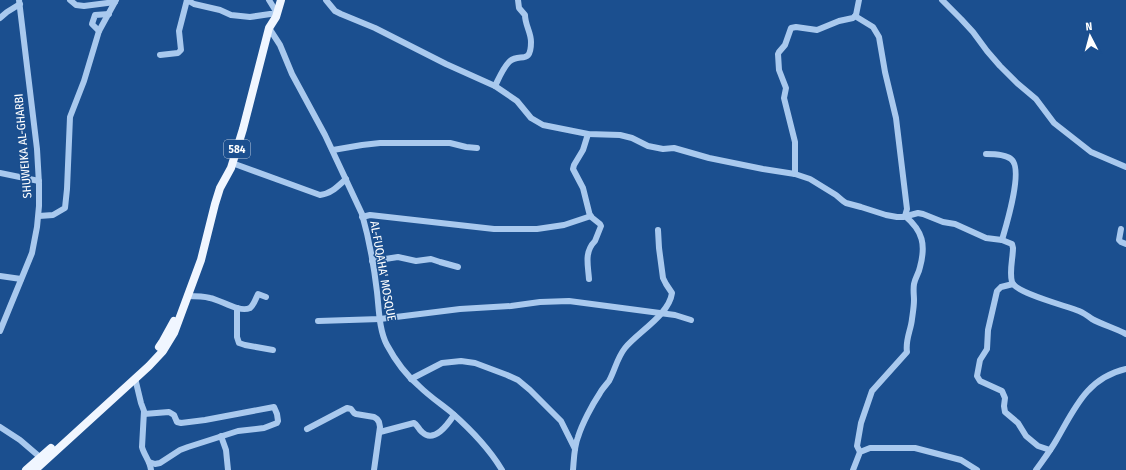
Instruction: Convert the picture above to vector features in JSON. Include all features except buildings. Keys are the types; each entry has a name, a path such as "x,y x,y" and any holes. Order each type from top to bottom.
{"main road":[{"name":"584","path":"187,296 209,234 220,188 232,164 245,123 270,28 281,0"},
{"path":"35,470 154,361 167,345 174,333 187,296"},
{"path":"26,470 41,458 153,354 163,341 187,296"}],"street":[{"path":"70,0 76,5 88,5 115,1"},
{"path":"160,55 178,53 181,50 179,31 187,0 194,4 220,10 231,15 250,17 277,13 269,0"},
{"path":"326,0 336,11 341,14 375,28 446,64 495,86 517,101 531,118 543,125 588,134 620,135 632,138 648,146 674,148 708,158 795,174 810,179 846,203 897,217 923,214 943,222 955,224 986,238 1002,240 1012,244 1011,270 1013,284 1035,296 1081,311 1093,319 1126,334"},
{"path":"495,86 509,62 514,59 526,57 530,53 530,36 525,21 525,15 519,8 518,0"},
{"path":"855,16 857,13 859,0"},
{"path":"942,0 973,32 1000,66 1036,99 1054,123 1091,152 1126,167"},
{"path":"39,216 53,215 65,208 68,189 70,117 84,81 99,31 115,1"},
{"path":"0,18 19,2"},
{"name":"SHUWEIKA AL-GHARBI","path":"0,331 32,253 39,216 37,149 19,2"},
{"path":"88,5 96,15"},
{"path":"96,15 109,14"},
{"path":"96,15 92,24 99,31"},
{"path":"795,174 795,142 784,98 786,88 779,70 778,54 785,45 791,28 796,27 817,30 855,16 873,27 879,37 885,72 896,118 907,209 905,216"},
{"name":"AL-FUQAHA' MOSQUE","path":"270,28 280,44 292,74 333,150 362,217 372,262 380,319 386,344 394,358 411,379 454,415 480,441 502,470"},
{"path":"588,134 583,150 573,169 583,188 591,216 600,224 601,227 587,254 589,279"},
{"path":"333,150 384,143 450,143 476,148"},
{"path":"986,154 1011,159 1015,168 1013,199 1002,240"},
{"path":"232,164 320,195 326,194 346,179"},
{"path":"0,173 39,181"},
{"path":"362,217 370,216 494,229 537,229 564,225 591,216"},
{"path":"860,452 857,446 861,422 872,391 907,352 907,339 912,319 914,287 920,266 923,244 915,226 905,216"},
{"path":"1122,229 1119,240 1126,244"},
{"path":"573,470 577,438 599,393 609,381 618,358 624,348 631,341 652,324 670,300 672,293 663,278 658,230"},
{"path":"372,262 398,257 416,261 431,259 458,267"},
{"path":"0,276 22,279"},
{"path":"1013,284 1001,287 997,291 988,330 987,349 980,360 977,376 980,381 1002,391 1005,398 1004,406 1006,412 1018,423 1026,436 1038,446 1050,450"},
{"path":"187,296 209,298 236,308 250,308 254,304 258,294 266,297"},
{"path":"318,321 380,319 460,309 569,301 676,315 691,320"},
{"path":"236,308 237,337 239,343 273,350"},
{"path":"411,379 442,363 461,361 475,362 507,375 518,380 530,390 561,421 575,449"},
{"path":"1036,470 1050,450 1072,410 1087,392 1104,378 1126,369"},
{"path":"135,378 141,403 144,408 142,447 143,452 150,462 151,470"},
{"path":"144,414 169,412 174,415 177,422 181,423 274,407 278,418 278,422 276,424 264,428 238,431 221,436 184,448 160,463 155,464 150,462"},
{"path":"308,429 347,408 351,409 354,413 374,417 380,427 374,470"},
{"path":"380,432 414,423 424,434 435,435 444,428 454,415"},
{"path":"0,426 20,440 41,458"},
{"path":"221,436 226,450 228,470"},
{"path":"853,470 860,452 870,448 915,448 960,460 977,470"}]}
